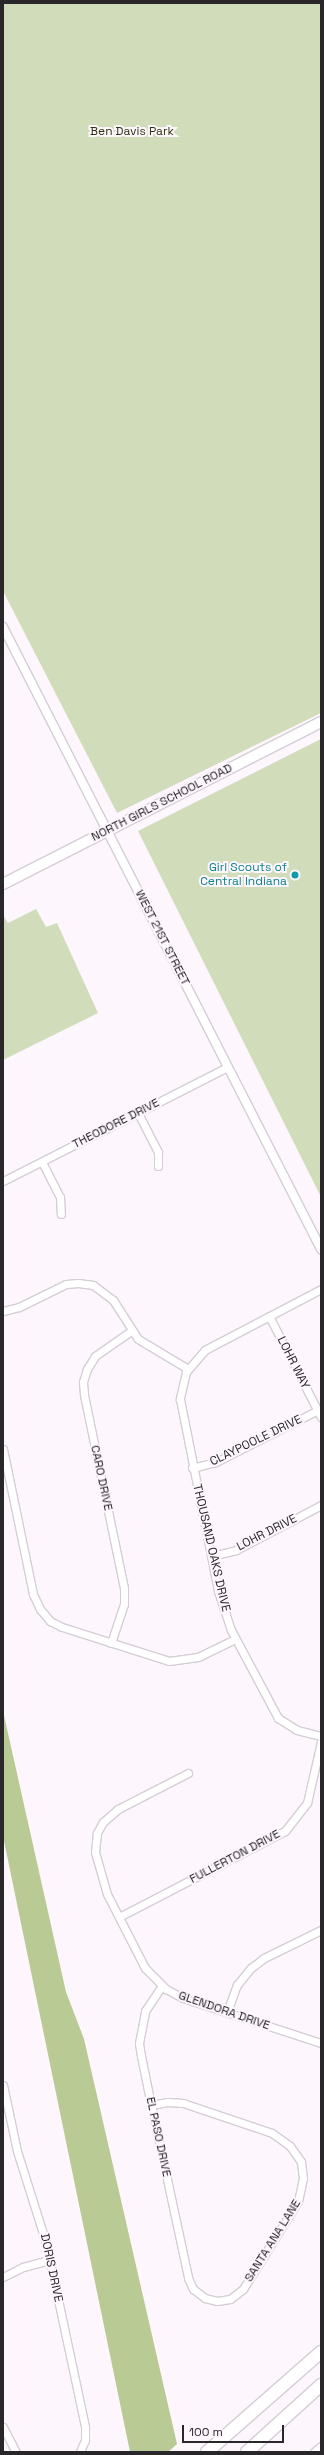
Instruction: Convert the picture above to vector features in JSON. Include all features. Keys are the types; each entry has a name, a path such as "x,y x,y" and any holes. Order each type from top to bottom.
{"highway":[{"path":"207,2452 260,2409 321,2352"},
{"path":"247,2452 321,2385"}],"main road":[{"name":"NORTH GIRLS SCHOOL ROAD","path":"3,884 321,722"}],"street":[{"name":"WEST 21ST STREET","path":"3,627 321,1249"},
{"name":"THEODORE DRIVE","path":"3,1181 228,1067"},
{"path":"138,1113 158,1152 158,1166"},
{"path":"42,1162 60,1197 61,1214"},
{"path":"3,1311 19,1307 61,1286 84,1283 101,1289 113,1300 131,1331 146,1346 188,1369 207,1348 321,1289"},
{"name":"LOHR WAY","path":"269,1316 319,1413"},
{"name":"CARO DRIVE","path":"111,1644 124,1604 124,1588 83,1385 86,1369 93,1359 131,1331"},
{"name":"THOUSAND OAKS DRIVE","path":"188,1369 180,1399 192,1468 225,1615 235,1639 278,1718 294,1729 321,1736"},
{"name":"CLAYPOOLE DRIVE","path":"192,1468 216,1462 319,1413"},
{"path":"3,1449 34,1594 40,1609 56,1625 157,1658 176,1661 198,1657 235,1639"},
{"name":"LOHR DRIVE","path":"211,1556 236,1550 321,1506"},
{"name":"FULLERTON DRIVE","path":"119,1917 285,1831 307,1803 321,1742"},
{"name":"GLENDORA DRIVE","path":"188,1774 115,1811 98,1830 95,1843 96,1862 119,1917 145,1968 162,1986 182,1998 321,2043"},
{"path":"227,2012 237,1986 251,1968 264,1958 321,1930"},
{"name":"EL PASO DRIVE","path":"162,1986 148,2006 140,2030 141,2056 188,2278 194,2291"},
{"name":"DORIS DRIVE","path":"3,2085 17,2151 37,2207 50,2260 85,2427 85,2440 80,2452"},
{"name":"SANTA ANA LANE","path":"151,2105 168,2102 183,2103 272,2133 290,2146 302,2165 303,2188 298,2201 241,2292 230,2299 217,2302 205,2298 194,2291"},
{"path":"3,2277 23,2267 50,2260"},
{"path":"3,2427 6,2438 16,2452"},
{"path":"314,2452 321,2446"}],"green space":[{"name":"Ben Davis Park","path":"3,3 321,3 321,713 117,813 3,591"},
{"path":"321,739 321,1197 138,831"},
{"path":"36,909 46,927 57,923 98,1013 3,1060 3,915 8,923"},
{"path":"3,1711 66,1992 84,2039 177,2444 168,2452 130,2452 3,1836"}],"place":[{"name":"Girl Scouts of Central Indiana","path":"295,875"}]}
